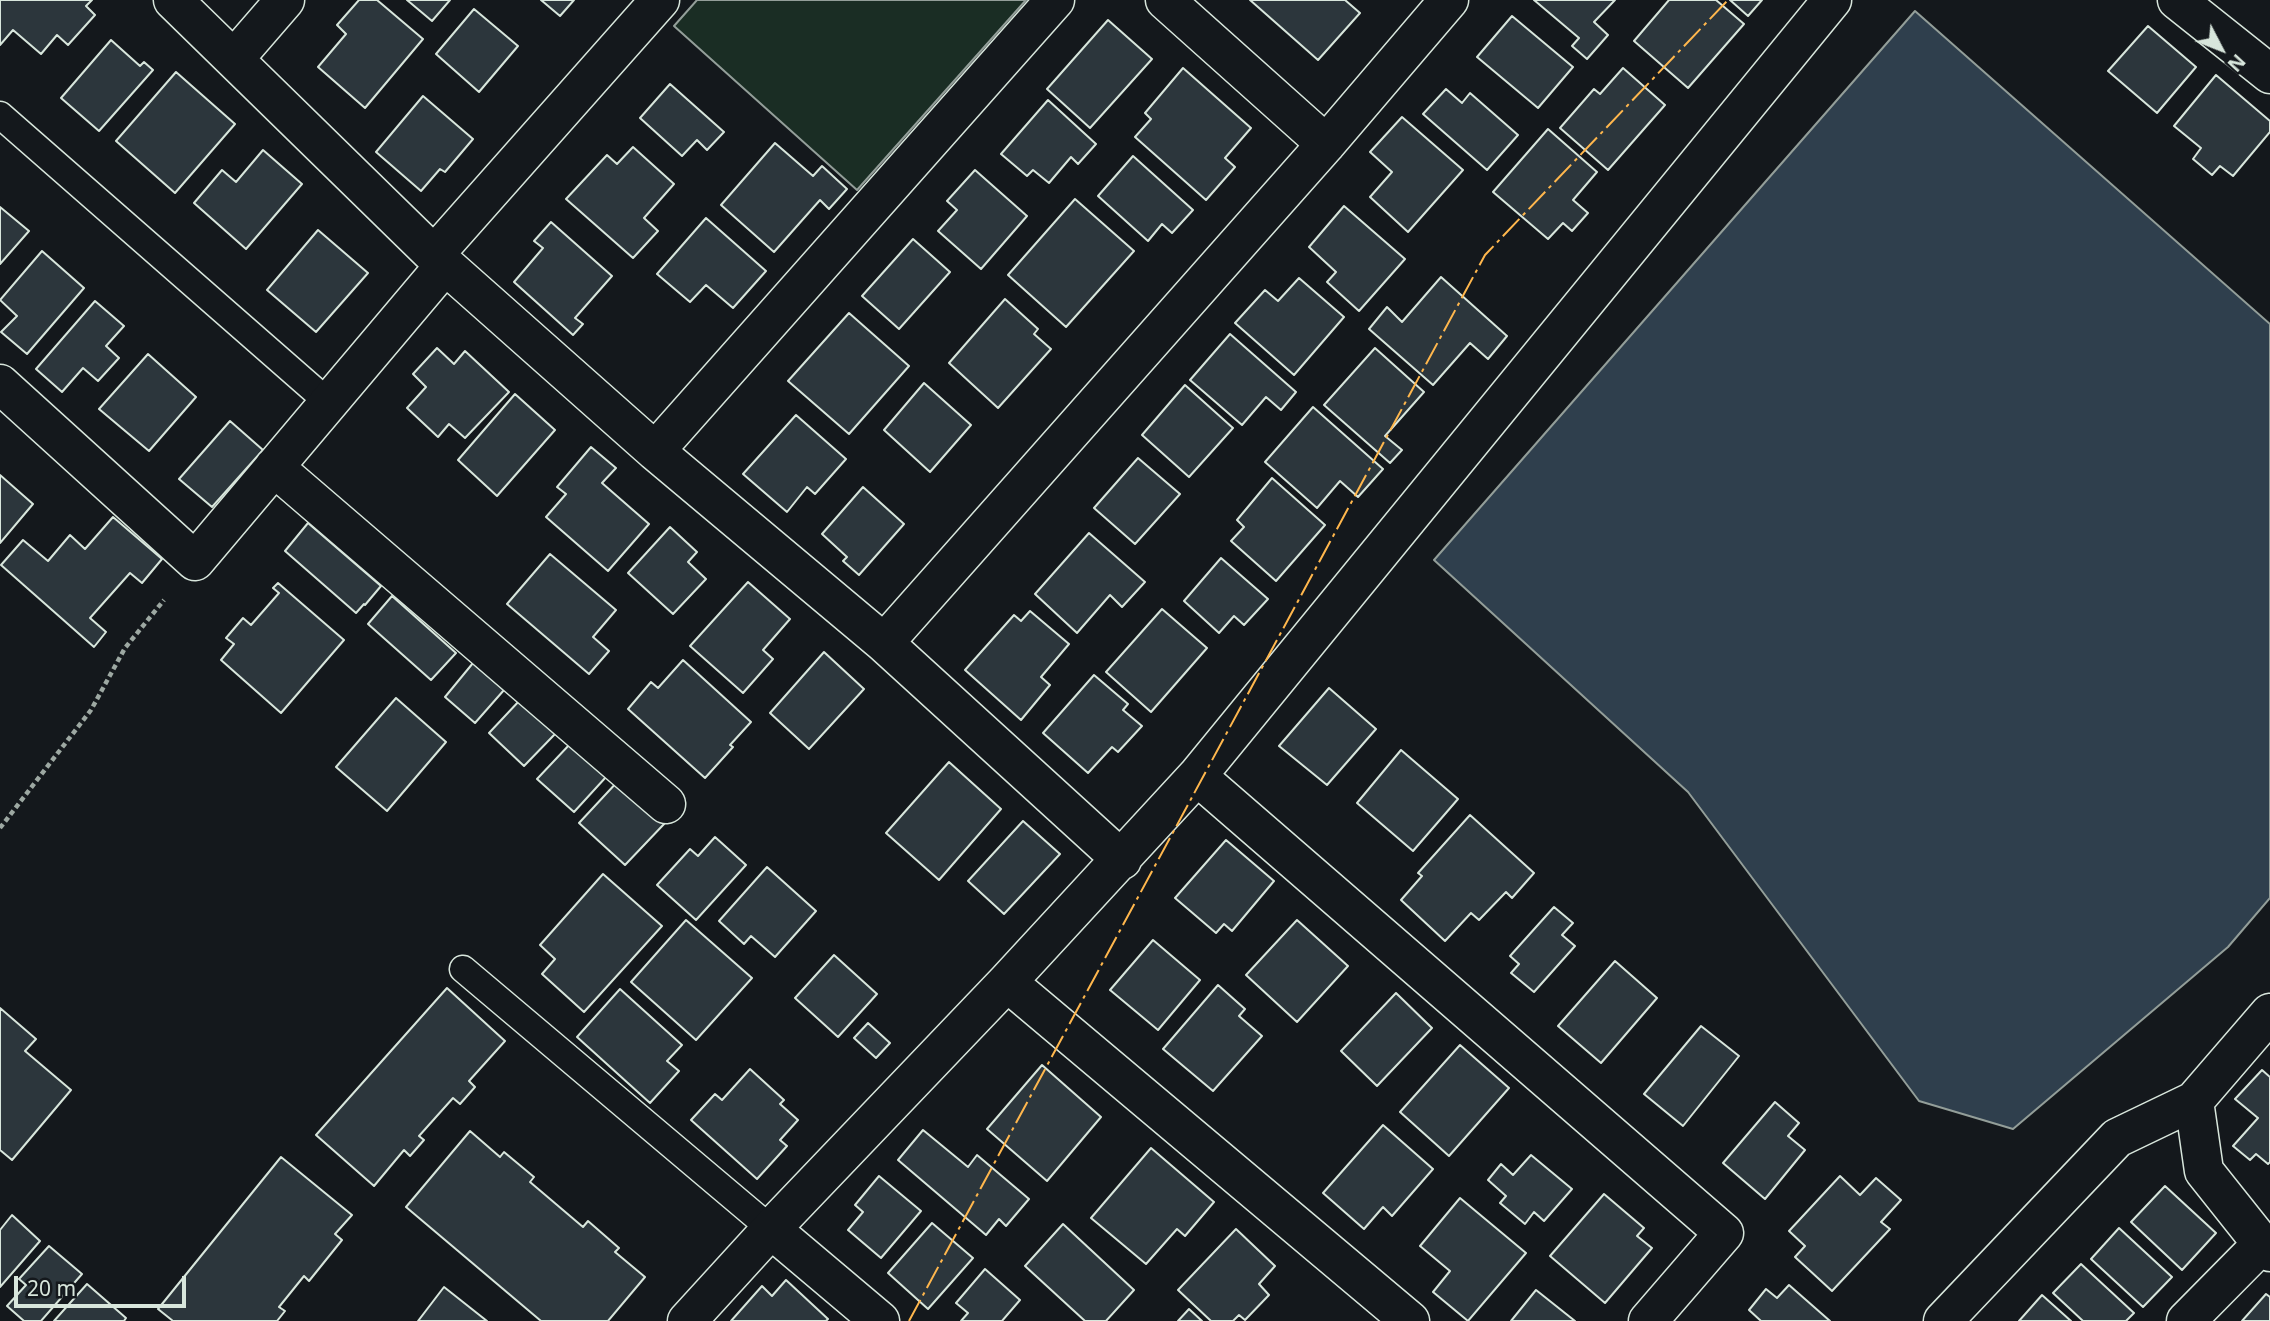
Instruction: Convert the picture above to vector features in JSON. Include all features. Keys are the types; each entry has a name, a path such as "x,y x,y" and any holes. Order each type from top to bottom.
{"street":[{"path":"173,0 440,260 654,451 884,643 1122,860"},
{"path":"234,59 285,0"},
{"path":"0,384 195,561 329,403 440,260 660,0"},
{"path":"654,451 1055,0"},
{"path":"1165,0 1326,144"},
{"path":"884,643 1326,144 1449,0"},
{"path":"687,1321 1122,860 1197,776 1832,0"},
{"path":"2178,0 2270,74"},
{"path":"274,467 666,804"},
{"path":"1197,776 1724,1233 1648,1321"},
{"path":"1007,982 1409,1321"},
{"path":"1943,1321 2117,1138 2194,1101 2270,1013"},
{"path":"2186,1321 2266,1248 2204,1171 2194,1101"},
{"path":"771,1229 880,1321"}],"lane":[{"path":"0,115 329,403"},
{"path":"463,969 771,1229"}],"path":[{"path":"0,828 91,710 125,648 195,561"}],"green space":[{"path":"697,0 1026,0 857,190 674,26"}],"water":[{"path":"1915,11 2270,324 2270,898 2228,947 2013,1129 1919,1101 1688,792 1434,560"}],"building":[{"path":"0,0 92,0 86,6 95,15 68,45 57,35 41,54 13,30 0,45"},
{"path":"359,0 377,0 423,39 365,108 318,67 346,34 337,25"},
{"path":"407,0 450,0 432,21"},
{"path":"541,0 574,0 560,16"},
{"path":"1250,0 1345,0 1360,13 1318,60"},
{"path":"1534,0 1615,0 1594,22 1608,35 1587,59 1572,46 1579,38"},
{"path":"1669,0 1716,0 1744,24 1688,88 1634,41"},
{"path":"1730,0 1762,0 1748,16"},
{"path":"474,9 518,46 479,92 436,54"},
{"path":"1512,16 1573,67 1538,108 1477,57"},
{"path":"1108,20 1152,59 1090,128 1047,89"},
{"path":"2148,26 2196,67 2157,113 2108,71"},
{"path":"111,40 140,66 144,62 153,70 99,131 61,98"},
{"path":"1183,68 1251,128 1225,158 1235,167 1206,200 1135,137 1151,119 1145,113"},
{"path":"1623,68 1665,105 1608,170 1560,128 1594,89 1600,94"},
{"path":"176,72 235,124 175,193 116,141"},
{"path":"2216,75 2270,121 2270,132 2233,176 2220,166 2212,175 2193,159 2201,148 2174,126"},
{"path":"670,84 724,132 707,150 697,140 682,156 640,118"},
{"path":"1446,89 1462,103 1470,93 1518,135 1487,170 1423,114"},
{"path":"423,96 473,139 445,172 440,169 421,191 376,152"},
{"path":"1048,100 1096,144 1078,164 1071,157 1049,183 1033,170 1027,176 1001,154"},
{"path":"1402,117 1463,170 1408,232 1370,197 1392,172 1370,152"},
{"path":"1548,129 1597,172 1573,200 1588,213 1572,231 1563,223 1548,239 1493,192"},
{"path":"775,143 813,176 822,166 847,189 829,209 820,200 774,252 721,205"},
{"path":"633,147 674,184 644,218 658,231 633,258 566,199 607,155 617,164"},
{"path":"263,150 302,184 246,249 194,203 222,170 236,182"},
{"path":"1133,156 1193,210 1172,233 1162,224 1148,241 1098,196"},
{"path":"975,170 1027,216 981,269 938,231 957,210 947,201"},
{"path":"1075,199 1134,251 1066,327 1008,275"},
{"path":"1344,206 1405,259 1359,311 1327,282 1336,272 1309,247"},
{"path":"0,207 29,231 0,264"},
{"path":"706,218 766,271 733,308 706,285 690,302 657,274"},
{"path":"551,222 612,276 575,318 583,324 573,335 514,282 543,248 534,241"},
{"path":"318,230 368,273 316,332 267,290"},
{"path":"913,239 950,272 899,329 862,296"},
{"path":"42,251 84,288 27,354 1,332 17,316 0,300"},
{"path":"1441,277 1507,336 1488,359 1470,343 1433,385 1369,329 1387,307 1402,322"},
{"path":"1299,278 1344,317 1294,375 1235,323 1265,290 1278,301"},
{"path":"1005,299 1038,329 1034,334 1051,349 998,408 949,363"},
{"path":"95,301 124,326 106,346 119,358 98,381 83,368 62,392 36,369"},
{"path":"849,313 909,366 849,434 788,381"},
{"path":"1230,334 1296,392 1281,410 1266,397 1242,425 1190,380"},
{"path":"437,348 454,364 465,351 509,392 465,438 449,424 438,437 407,408 426,387 413,374"},
{"path":"1375,348 1424,392 1385,436 1402,450 1390,463 1324,405"},
{"path":"148,354 196,397 149,451 99,409"},
{"path":"924,383 971,425 930,472 884,430"},
{"path":"1185,385 1233,428 1189,477 1142,435"},
{"path":"515,394 555,430 497,496 458,460"},
{"path":"1313,407 1383,469 1358,497 1340,481 1317,508 1265,462"},
{"path":"796,415 846,459 815,494 807,487 787,512 743,474"},
{"path":"230,421 263,450 212,507 179,479"},
{"path":"591,447 616,468 602,483 649,524 608,571 546,517 566,494 557,487"},
{"path":"1138,458 1180,494 1135,544 1094,508"},
{"path":"0,475 33,504 0,543"},
{"path":"1272,478 1325,525 1276,581 1231,541 1244,527 1237,520"},
{"path":"863,487 904,524 859,575 843,561 847,557 822,534"},
{"path":"113,517 162,559 142,583 130,573 90,618 106,632 94,647 1,565 23,540 48,561 70,535 85,549"},
{"path":"308,523 381,586 356,613 285,551"},
{"path":"670,527 697,552 688,562 706,579 673,614 628,573"},
{"path":"1089,533 1145,582 1122,607 1110,595 1077,633 1035,594"},
{"path":"550,554 616,610 593,637 609,651 589,674 507,604"},
{"path":"1221,558 1268,599 1244,625 1234,616 1219,633 1184,601"},
{"path":"748,582 790,619 763,650 773,659 743,693 690,646"},
{"path":"278,583 344,640 281,713 221,660 234,644 226,638 243,618 251,625 279,593 273,588"},
{"path":"392,596 456,653 431,680 368,624"},
{"path":"1162,609 1207,648 1151,712 1106,672"},
{"path":"1030,611 1069,644 1041,677 1050,685 1021,720 965,670 1014,615 1021,621"},
{"path":"824,652 864,689 809,749 770,713"},
{"path":"683,660 751,722 705,778 628,709 651,682 658,688"},
{"path":"473,663 504,690 475,723 445,697"},
{"path":"1094,675 1128,704 1123,710 1142,726 1118,752 1112,747 1088,773 1043,733"},
{"path":"1329,688 1376,729 1327,785 1279,746"},
{"path":"396,698 446,742 387,811 336,767"},
{"path":"520,700 555,734 524,766 489,733"},
{"path":"570,744 606,777 574,812 537,779"},
{"path":"1401,750 1458,799 1413,851 1357,803"},
{"path":"949,762 1001,809 939,880 886,833"},
{"path":"619,780 665,823 625,865 579,823"},
{"path":"1470,815 1534,873 1512,898 1506,892 1479,920 1471,913 1445,941 1401,900 1422,876 1418,873"},
{"path":"1023,821 1060,854 1004,914 968,881"},
{"path":"715,837 746,865 696,920 657,885 690,849 698,856"},
{"path":"1226,840 1274,881 1232,931 1224,924 1216,933 1175,898"},
{"path":"767,867 816,911 775,957 751,936 744,944 719,921"},
{"path":"603,874 662,926 584,1012 542,974 555,959 540,945"},
{"path":"1554,907 1573,923 1562,935 1575,946 1534,992 1511,973 1519,964 1510,956"},
{"path":"686,920 752,978 696,1040 631,982"},
{"path":"1297,920 1348,966 1297,1022 1246,975"},
{"path":"1153,940 1200,980 1158,1030 1110,990"},
{"path":"834,955 877,994 838,1037 795,998"},
{"path":"1615,961 1657,998 1601,1063 1558,1026"},
{"path":"1218,985 1245,1009 1239,1016 1262,1036 1213,1091 1163,1049"},
{"path":"447,988 505,1041 469,1081 475,1087 460,1104 453,1098 419,1136 424,1140 410,1156 404,1150 374,1186 316,1135"},
{"path":"620,989 682,1045 667,1061 679,1071 650,1103 577,1037"},
{"path":"1396,993 1432,1028 1377,1086 1341,1051"},
{"path":"0,1008 36,1039 25,1051 71,1090 12,1160 0,1150"},
{"path":"868,1023 890,1043 876,1058 854,1038"},
{"path":"1701,1026 1739,1056 1683,1126 1644,1094"},
{"path":"1460,1045 1509,1088 1449,1156 1400,1112"},
{"path":"1042,1065 1101,1117 1047,1181 987,1129"},
{"path":"750,1069 784,1100 780,1104 798,1120 780,1140 787,1146 757,1179 691,1120 715,1094 722,1100"},
{"path":"2262,1070 2270,1077 2268,1164 2256,1154 2250,1160 2233,1146 2258,1118 2235,1099"},
{"path":"1775,1102 1799,1123 1788,1136 1805,1150 1765,1199 1723,1163"},
{"path":"1383,1125 1433,1169 1392,1216 1383,1207 1364,1229 1323,1193"},
{"path":"923,1130 968,1167 977,1155 1029,1199 1006,1226 999,1219 986,1235 898,1160"},
{"path":"470,1131 500,1157 504,1152 534,1177 530,1182 583,1227 588,1221 619,1248 615,1252 645,1277 608,1321 541,1321 406,1207"},
{"path":"1151,1148 1214,1202 1185,1236 1177,1229 1146,1264 1091,1218"},
{"path":"1531,1155 1572,1189 1544,1221 1534,1212 1525,1224 1500,1203 1506,1196 1488,1180 1501,1164 1513,1175"},
{"path":"281,1157 352,1215 335,1234 342,1240 309,1281 304,1276 279,1307 285,1311 277,1321 173,1321 158,1309"},
{"path":"879,1176 921,1211 881,1258 848,1230 863,1212 855,1205"},
{"path":"1840,1176 1860,1195 1876,1178 1901,1200 1881,1222 1890,1229 1832,1291 1795,1257 1805,1246 1789,1231"},
{"path":"2165,1186 2216,1233 2182,1270 2131,1222"},
{"path":"1604,1194 1644,1228 1637,1236 1652,1248 1605,1303 1550,1256"},
{"path":"1460,1198 1526,1253 1468,1321 1433,1292 1450,1271 1420,1246"},
{"path":"12,1215 40,1241 0,1287 0,1230"},
{"path":"932,1223 973,1258 928,1309 888,1273"},
{"path":"1063,1224 1134,1290 1106,1321 1085,1321 1025,1266"},
{"path":"2119,1228 2172,1277 2143,1307 2091,1259"},
{"path":"1236,1229 1275,1266 1259,1284 1269,1295 1245,1320 1239,1315 1233,1321 1211,1321 1178,1290"},
{"path":"49,1246 82,1274 41,1321 24,1321 7,1306 26,1285 19,1279"},
{"path":"2081,1264 2134,1313 2126,1321 2083,1321 2053,1293"},
{"path":"985,1269 1020,1300 1002,1321 961,1321 968,1313 956,1303"},
{"path":"786,1280 828,1319 731,1321 762,1286 772,1296"},
{"path":"87,1284 126,1318 124,1321 54,1321"},
{"path":"1789,1285 1830,1321 1761,1321 1749,1310 1766,1289 1777,1298"},
{"path":"444,1287 487,1321 418,1321"},
{"path":"1536,1290 1575,1321 1511,1321"},
{"path":"2266,1294 2270,1297 2270,1321 2242,1321"},
{"path":"2042,1295 2071,1321 2019,1321"},
{"path":"1189,1309 1202,1321 1178,1321"}],"power":[{"path":"909,1321 1485,255 1728,0"}]}
